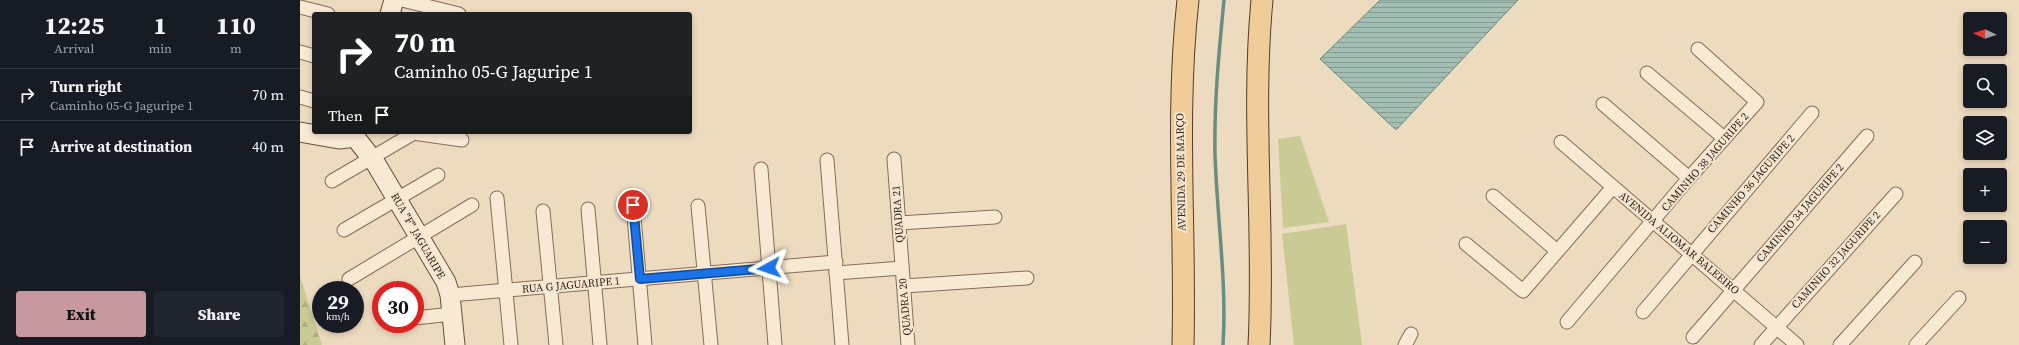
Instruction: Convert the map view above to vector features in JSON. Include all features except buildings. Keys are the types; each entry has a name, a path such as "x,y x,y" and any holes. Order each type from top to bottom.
{"main road":[{"path":"391,12 394,0"},
{"name":"AVENIDA 29 DE MARÇO","path":"1183,345 1181,97 1183,42 1188,0"},
{"path":"1259,345 1260,253 1258,89 1262,0"},
{"path":"300,132 339,139 357,134"},
{"name":"RUA \"F\" JAGUARIPE","path":"357,134 446,282 450,294 455,345"}],"street":[{"path":"402,0 451,12"},
{"path":"300,7 320,12"},
{"name":"CAMINHO 38 JAGURIPE 2","path":"1567,322 1689,178 1757,102 1698,49"},
{"path":"300,52 312,55"},
{"path":"1647,73 1724,138"},
{"path":"300,97 312,100"},
{"path":"1603,104 1689,178"},
{"name":"CAMINHO 36 JAGURIPE 2","path":"1643,312 1812,113"},
{"path":"332,181 372,159 407,134"},
{"path":"441,134 462,140"},
{"name":"CAMINHO 34 JAGURIPE 2","path":"1693,337 1867,136"},
{"name":"AVENIDA ALIOMAR BALEEIRO","path":"1561,142 1652,222 1733,289 1797,345"},
{"name":"QUADRA 21","path":"894,159 902,268"},
{"path":"827,160 842,345"},
{"path":"761,170 775,345"},
{"path":"344,230 396,198 438,175"},
{"path":"1466,244 1523,291 1613,187"},
{"name":"CAMINHO 32 JAGURIPE 2","path":"1761,345 1896,194"},
{"path":"1493,196 1557,251"},
{"path":"497,198 511,345"},
{"path":"349,279 472,205"},
{"path":"633,205 645,345"},
{"path":"698,206 711,345"},
{"path":"588,209 600,345"},
{"path":"543,211 556,345"},
{"path":"899,223 995,217"},
{"path":"1840,345 1915,262"},
{"name":"RUA G JAGUARIPE 1","path":"450,294 769,268 902,268"},
{"name":"QUADRA 20","path":"902,268 908,345"},
{"path":"904,286 1027,278"},
{"path":"1916,345 1959,298"},
{"path":"424,317 452,314"}],"green space":[{"path":"1300,136 1329,222 1283,228 1278,139"},
{"path":"1346,224 1362,345 1294,345 1282,234"},
{"path":"300,276 312,314 312,333 318,333 322,345 300,345"}],"shaded area":[{"path":"1380,0 1518,0 1396,130 1320,59"}],"waterway":[{"path":"1223,345 1224,298 1216,178 1215,116 1224,0"}],"route":[{"path":"633,205 640,279 769,268"}]}
